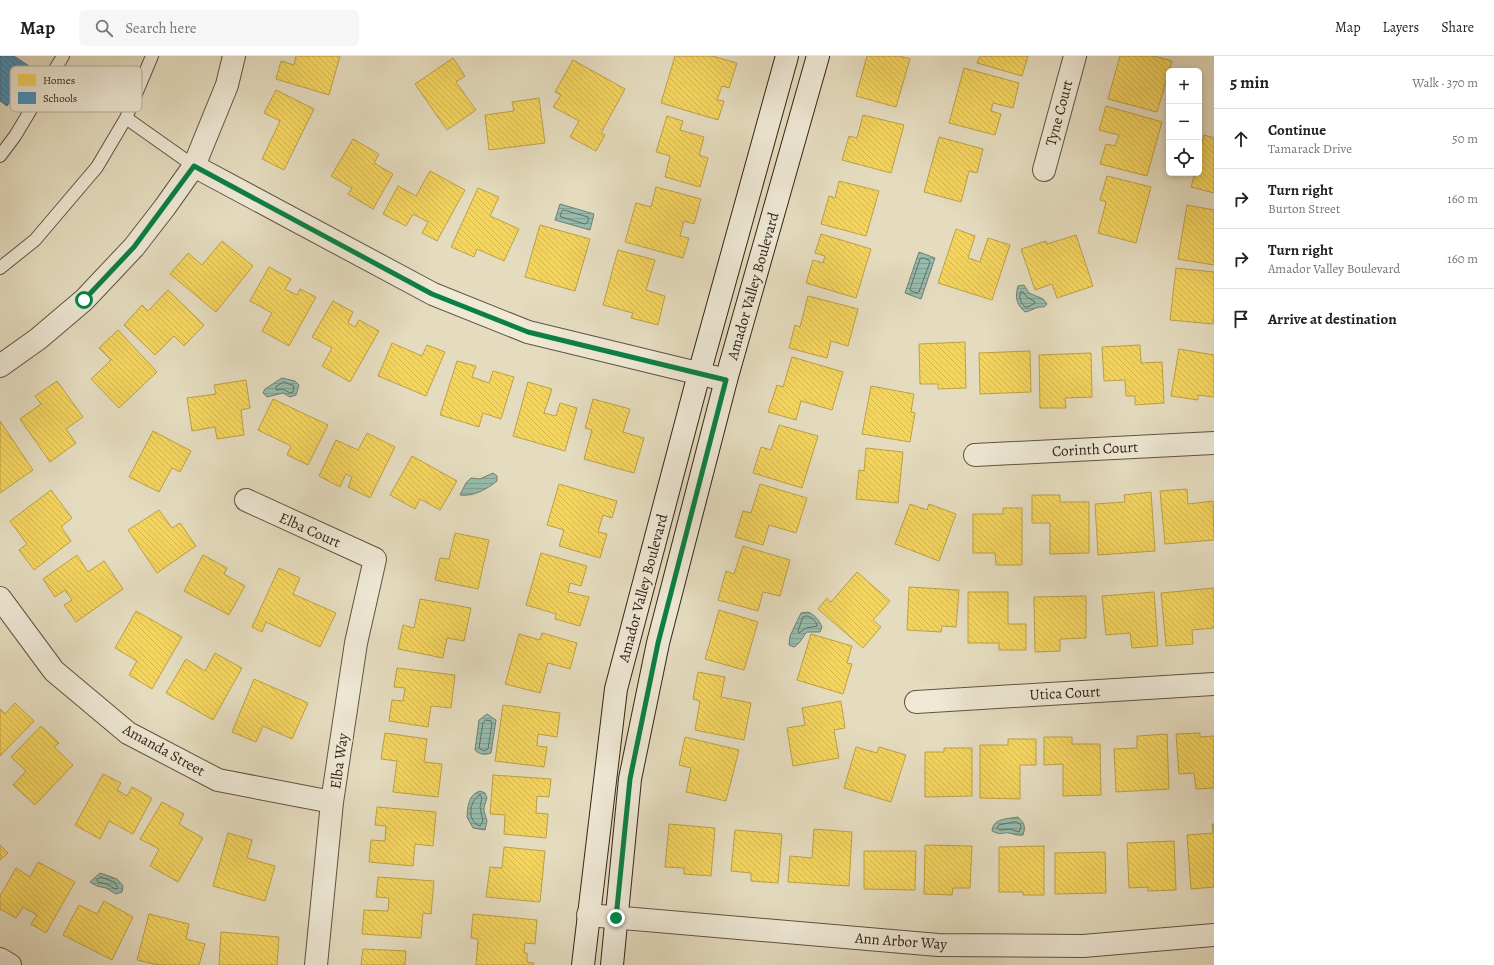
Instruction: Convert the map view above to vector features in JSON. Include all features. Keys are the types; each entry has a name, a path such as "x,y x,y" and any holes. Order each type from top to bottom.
{"street":[{"path":"0,366 38,339 84,300 134,247 194,166 227,85 234,56"},
{"name":"Amador Valley Boulevard","path":"583,965 616,689 699,374 787,56"},
{"name":"Amador Valley Boulevard","path":"612,965 630,779 658,643 726,380 818,56"},
{"name":"Tyne Court","path":"1044,170 1075,56"},
{"path":"194,166 432,294 528,332 726,380"},
{"name":"Corinth Court","path":"975,455 1214,443"},
{"name":"Elba Court","path":"246,500 375,559"},
{"name":"Elba Way","path":"316,965 332,802 356,643 375,559"},
{"name":"Amanda Street","path":"0,598 54,671 128,733 218,780 332,802"},
{"name":"Utica Court","path":"916,702 1214,684"},
{"name":"Ann Arbor Way","path":"588,915 938,945 1083,946 1214,935"},
{"path":"0,960 10,965"}],"lane":[{"path":"57,66 63,56"},
{"path":"142,80 152,56"},
{"path":"0,156 15,136 29,112"},
{"path":"0,268 35,240 97,168 129,112"},
{"path":"126,118 194,166"}],"water":[{"path":"560,204 594,214 590,230 555,220"},
{"path":"919,252 935,258 921,299 905,293"},
{"path":"1024,285 1029,293 1043,299 1047,304 1044,307 1039,307 1025,312 1018,303 1017,297 1018,286"},
{"path":"282,378 295,381 299,385 296,395 290,397 283,393 267,397 263,393 265,389"},
{"path":"493,473 497,476 497,481 489,487 475,494 460,495 466,483 471,478 480,479"},
{"path":"808,612 815,616 820,622 822,627 820,632 807,632 800,642 794,647 789,645 790,636 801,613"},
{"path":"487,714 496,720 491,753 483,754 475,750 479,720"},
{"path":"480,791 485,793 487,798 484,807 487,821 485,830 473,828 467,817 468,805 471,798"},
{"path":"1018,817 1024,825 1023,835 1011,833 1000,834 992,831 993,827 998,821"},
{"path":"100,873 117,879 123,886 122,892 116,894 106,888 97,886 90,882"}],"building: Homes":[{"path":"296,56 340,56 329,95 276,79 281,61 294,65"},
{"path":"675,56 712,56 737,63 729,88 722,86 717,100 724,101 718,120 661,103"},
{"path":"867,56 899,56 910,59 896,107 856,96"},
{"path":"980,56 1028,56 1022,76 977,63"},
{"path":"1120,56 1154,56 1172,61 1170,68 1166,68 1166,81 1157,112 1108,99"},
{"path":"453,58 465,76 456,82 476,110 447,130 415,84"},
{"path":"573,60 625,89 601,133 605,135 596,151 570,137 579,121 553,107 561,95 555,92"},
{"path":"964,68 1019,83 1013,108 993,103 991,111 1001,114 995,135 949,123"},
{"path":"276,90 314,109 284,170 262,159 280,121 264,113"},
{"path":"539,98 545,143 489,150 485,115 514,111 512,102"},
{"path":"1106,106 1162,122 1147,176 1100,164 1106,144 1115,146 1119,135 1099,130"},
{"path":"863,115 904,125 891,173 842,160 849,136 857,138"},
{"path":"667,116 683,121 680,130 704,137 699,155 708,158 700,187 665,177 670,156 656,152"},
{"path":"1204,135 1214,138 1214,193 1191,187 1194,176 1202,176 1202,143"},
{"path":"939,137 983,149 977,173 969,171 961,202 924,192"},
{"path":"353,139 379,154 374,163 393,174 373,209 348,194 352,188 331,176"},
{"path":"430,171 465,190 437,241 422,233 428,222 413,214 406,226 383,214 398,186 416,196"},
{"path":"1107,176 1151,187 1136,243 1098,233 1106,202 1100,200"},
{"path":"839,181 879,191 866,236 821,224 829,196 835,198"},
{"path":"656,187 701,199 694,224 684,221 680,236 689,238 683,258 625,242 636,203 651,207"},
{"path":"478,188 499,197 490,216 519,229 504,261 477,249 474,257 451,247"},
{"path":"1187,205 1214,210 1214,265 1178,259"},
{"path":"540,225 590,239 575,291 525,277"},
{"path":"956,229 975,236 968,258 980,262 988,238 1010,245 992,300 938,283"},
{"path":"821,234 871,249 856,298 806,283 813,260 823,263 825,256 815,253"},
{"path":"1076,235 1093,286 1057,298 1052,284 1035,290 1021,249 1046,241 1047,244"},
{"path":"222,241 253,266 216,312 170,274 188,253 202,265"},
{"path":"618,250 655,260 646,290 665,296 658,325 631,318 633,313 603,305"},
{"path":"269,267 291,279 285,289 297,295 300,289 316,297 289,346 262,331 272,313 250,301"},
{"path":"1176,268 1214,272 1213,324 1170,320"},
{"path":"168,290 204,325 184,346 174,336 155,355 124,325 142,305 148,311"},
{"path":"808,296 858,309 848,346 831,341 827,358 789,348 795,325 800,327"},
{"path":"333,301 353,312 348,323 355,327 359,320 379,331 350,382 322,366 332,348 312,337"},
{"path":"118,330 157,372 119,408 91,379 111,360 99,348"},
{"path":"965,342 966,388 938,389 938,384 920,384 919,344"},
{"path":"392,343 422,356 427,345 445,352 426,396 378,376"},
{"path":"1140,345 1141,363 1162,362 1164,403 1135,405 1135,396 1126,396 1125,380 1104,381 1102,347"},
{"path":"1179,349 1214,355 1214,397 1198,395 1198,400 1171,396"},
{"path":"1030,351 1031,392 980,394 979,353"},
{"path":"1091,353 1092,397 1065,398 1066,408 1040,408 1039,355"},
{"path":"792,357 843,372 832,410 801,401 796,420 768,412 777,385 783,387"},
{"path":"457,361 476,366 472,377 489,383 493,371 514,377 501,419 483,413 479,427 440,415"},
{"path":"246,380 250,408 241,410 244,435 217,439 215,427 192,431 187,398 216,394 214,385"},
{"path":"57,381 83,417 66,429 76,443 50,462 20,419 41,404 35,396"},
{"path":"528,382 552,389 544,413 556,416 560,403 577,408 565,451 513,436"},
{"path":"871,386 914,394 911,412 915,413 910,442 862,434"},
{"path":"273,399 328,425 308,465 287,455 291,446 258,430"},
{"path":"593,399 630,409 623,432 644,438 634,473 584,459 592,430 585,428"},
{"path":"0,421 33,470 0,493"},
{"path":"779,425 818,436 802,488 753,473 761,447 771,450"},
{"path":"153,431 191,451 180,472 172,468 159,492 129,477"},
{"path":"367,433 395,447 370,498 348,487 352,477 346,474 340,487 319,476 336,440 358,450"},
{"path":"866,448 903,452 898,503 856,499 859,470 864,471"},
{"path":"412,456 457,481 440,510 420,499 415,509 390,495"},
{"path":"559,484 617,501 612,518 603,515 598,532 607,534 600,558 559,546 564,530 547,525"},
{"path":"760,484 807,498 796,533 769,525 763,545 735,537 743,511 751,513"},
{"path":"1187,489 1188,504 1213,501 1214,540 1165,544 1160,491"},
{"path":"51,490 72,518 61,527 71,541 34,570 19,550 27,544 10,521"},
{"path":"1151,492 1155,551 1098,555 1095,504 1125,502 1124,495"},
{"path":"1032,495 1060,495 1060,502 1089,502 1089,553 1050,554 1050,523 1032,523"},
{"path":"910,504 927,510 929,504 956,514 939,561 895,544"},
{"path":"1003,508 1022,508 1022,565 996,565 995,553 973,553 973,514 1003,514"},
{"path":"159,510 172,528 180,523 196,546 157,573 128,530"},
{"path":"455,533 489,540 478,589 435,580 440,558 449,559"},
{"path":"743,546 790,560 780,596 763,592 758,611 718,600 726,571 734,574"},
{"path":"541,553 587,566 581,586 570,583 568,592 589,597 580,626 555,619 556,614 526,605"},
{"path":"77,555 88,572 104,561 123,589 76,622 64,605 72,600 65,590 55,597 43,579"},
{"path":"203,555 227,568 224,574 245,586 229,615 184,591"},
{"path":"279,568 300,578 293,594 336,613 320,647 266,622 262,632 252,627"},
{"path":"857,572 890,601 873,620 881,627 863,648 818,609 827,598 831,602"},
{"path":"909,587 959,590 956,627 942,626 941,632 907,630"},
{"path":"1214,588 1214,628 1192,630 1193,644 1166,646 1161,593"},
{"path":"968,592 1008,592 1008,624 1026,624 1026,650 999,650 999,643 968,643"},
{"path":"1154,592 1158,646 1132,648 1130,633 1106,635 1102,596"},
{"path":"1086,596 1086,638 1060,639 1060,651 1035,652 1034,597"},
{"path":"420,599 471,608 464,641 447,638 443,658 398,649 403,625 414,628"},
{"path":"719,610 758,622 744,670 705,659"},
{"path":"136,611 182,637 152,689 129,675 137,661 115,648"},
{"path":"542,633 577,643 570,669 548,663 540,693 505,684 519,634 540,640"},
{"path":"811,634 852,646 847,663 852,664 843,694 797,680"},
{"path":"215,653 242,668 213,720 166,693 186,659 205,671"},
{"path":"397,668 455,675 451,708 431,706 428,727 389,721 392,700 403,701 405,688 394,687"},
{"path":"698,672 725,677 721,697 751,703 744,740 695,730 700,701 693,699"},
{"path":"254,679 308,703 292,739 263,726 256,742 232,732"},
{"path":"841,701 845,728 834,730 839,758 793,766 787,728 805,725 802,708"},
{"path":"15,703 34,721 0,756 0,709 5,714"},
{"path":"503,705 560,713 557,737 538,734 537,746 547,747 544,767 495,761"},
{"path":"41,726 59,743 54,747 73,765 35,805 13,785 26,771 11,757"},
{"path":"385,733 427,739 424,762 442,764 438,797 393,792 397,761 381,759"},
{"path":"1200,733 1200,737 1214,736 1214,788 1196,789 1194,773 1179,774 1176,734"},
{"path":"1167,734 1169,789 1116,792 1114,749 1137,748 1137,736"},
{"path":"685,737 739,750 726,801 686,792 691,768 679,765"},
{"path":"1044,737 1072,737 1072,744 1100,744 1101,795 1063,796 1063,764 1044,765"},
{"path":"1008,739 1036,739 1036,765 1020,765 1020,799 980,798 980,745 1008,745"},
{"path":"856,747 877,753 879,747 906,755 891,802 844,788"},
{"path":"944,748 972,748 972,796 925,797 925,752 944,752"},
{"path":"103,774 121,783 117,790 127,796 132,787 152,798 133,834 109,821 100,839 75,825"},
{"path":"493,775 551,779 549,797 537,796 536,813 548,814 546,838 504,834 505,815 490,814"},
{"path":"162,802 184,814 179,824 203,838 178,882 150,866 159,849 140,839"},
{"path":"377,807 436,812 433,846 415,844 413,866 369,862 371,840 385,841 386,826 375,825"},
{"path":"669,824 715,828 711,876 684,874 684,868 665,867"},
{"path":"1212,824 1214,824 1214,887 1191,889 1187,835 1213,833"},
{"path":"814,829 852,832 849,886 788,882 790,856 812,858"},
{"path":"735,830 782,834 778,883 751,881 751,873 731,871"},
{"path":"228,833 252,840 247,858 275,866 265,901 213,886"},
{"path":"1174,841 1176,890 1148,891 1148,887 1129,888 1127,843"},
{"path":"0,845 8,853 0,860"},
{"path":"925,845 972,846 970,888 953,888 952,895 924,894"},
{"path":"1044,846 1044,895 1023,895 1023,892 999,892 999,847"},
{"path":"504,847 545,851 540,902 486,897 490,867 502,868"},
{"path":"864,851 916,851 915,890 864,889"},
{"path":"1105,852 1106,893 1055,894 1055,853"},
{"path":"38,862 75,882 46,933 31,924 37,915 23,907 16,918 0,909 0,896 16,868 30,877"},
{"path":"378,877 434,881 431,914 423,913 421,938 362,934 364,910 388,911 389,898 376,897"},
{"path":"104,901 133,917 112,960 63,935 79,905 97,914"},
{"path":"149,914 189,924 186,939 205,944 199,965 158,965 137,960"},
{"path":"473,914 537,920 535,944 525,943 524,953 527,953 527,962 534,963 533,965 476,965 478,939 471,938"},
{"path":"221,932 279,937 277,965 219,965"},
{"path":"363,949 406,951 405,965 361,965"}],"building: Schools":[{"path":"0,56 14,56 29,66 10,66 10,101 7,106 0,101"}],"route":[{"path":"84,300 134,247 194,166 432,294 528,332 726,380 658,643 630,779 616,918"}]}
